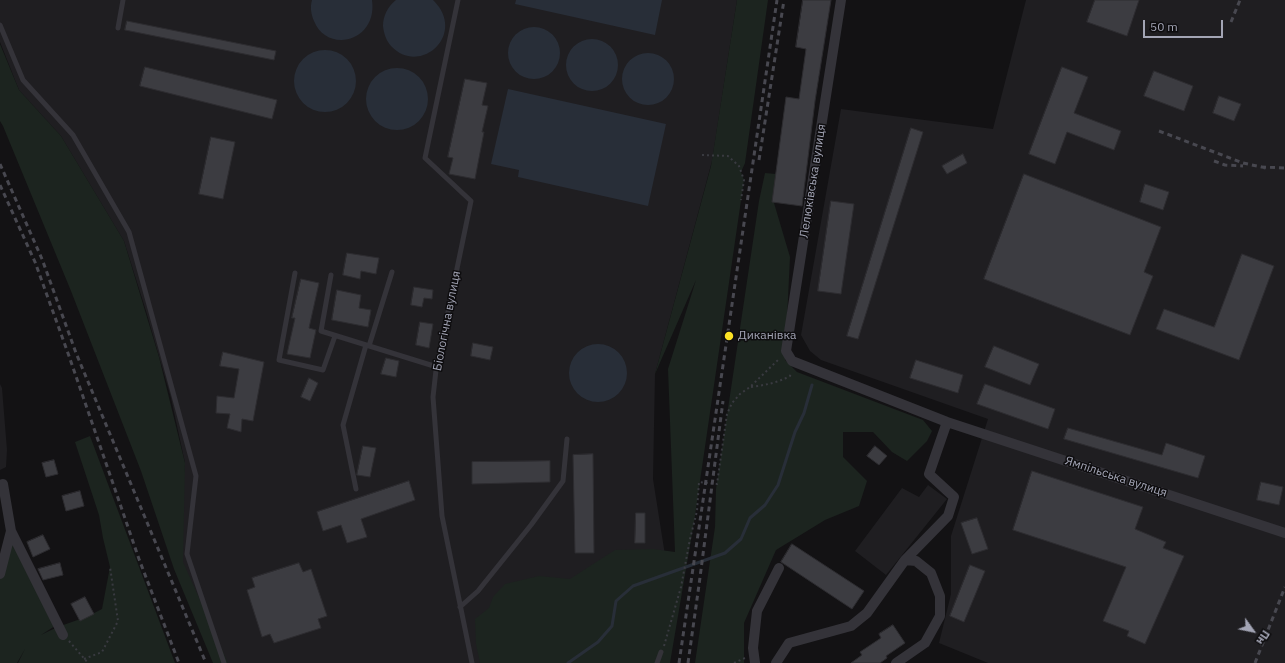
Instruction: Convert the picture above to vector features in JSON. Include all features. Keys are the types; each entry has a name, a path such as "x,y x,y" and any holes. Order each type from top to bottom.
{"street":[{"name":"Лелюківська вулиця","path":"786,352 841,0"},
{"path":"786,352 792,360"},
{"name":"Ямпільська вулиця","path":"792,360 947,422 1285,533"},
{"path":"776,663 789,643 851,626 867,613 905,560 948,516 954,497 929,474 947,422"},
{"path":"2,484 11,531 63,635"},
{"path":"0,574 11,531"},
{"path":"896,663 925,643 940,616 940,596 931,573 916,561 905,560"},
{"path":"752,660 757,611 779,568"}],"lane":[{"path":"118,28 123,0"},
{"name":"Біологічна вулиця","path":"458,0 425,158 471,201 437,367 434,397 442,516 472,663"},
{"path":"0,25 23,80 73,135 129,232 196,476 187,554 224,663"},
{"path":"356,489 343,425 392,272"},
{"path":"295,273 279,360 322,370 335,336"},
{"path":"331,275 321,331 437,367"},
{"path":"460,607 478,591 531,525 563,480 567,439"},
{"path":"657,663 661,652"}],"path":[{"path":"702,155 728,156 739,166 744,180 740,200"},
{"path":"661,652 668,634 684,576 690,539 697,511 699,482 717,484 727,414 732,403 740,394 750,387 786,352"},
{"path":"750,387 780,382 790,376 792,360"},
{"path":"84,658 102,652 118,621 110,567"},
{"path":"63,635 88,663"},
{"path":"734,663 752,660"}],"shaded area":[{"path":"0,0 737,0 712,161 655,374 653,479 665,555 644,663 217,663 183,568 180,513 185,463 171,398 124,241 61,136 19,90 0,42"},
{"path":"312,0 372,0 372,14 367,26 360,34 350,39 340,40 329,38 320,31 314,21 311,10"},
{"path":"396,0 433,0 442,13 445,26 443,38 436,47 426,54 415,57 403,54 391,46 388,41 383,22 388,8"},
{"path":"516,0 662,0 655,35 515,4"},
{"path":"737,0 768,0 745,163 741,172 744,180 694,522 670,663 480,663 476,644 475,619 489,608 493,597 505,584 539,576 570,579 615,550 653,549 675,552 668,369 696,280 655,374 711,166"},
{"path":"1026,0 1285,0 1285,663 988,663 939,643 951,594 951,536 988,419 821,360 810,351 801,335 841,109 993,129"},
{"path":"534,27 544,29 552,35 558,43 560,53 558,63 552,71 544,77 534,79 524,77 516,71 510,63 508,53 510,43 516,35 524,29"},
{"path":"592,39 602,41 610,47 616,55 618,65 616,75 610,83 602,89 592,91 582,89 574,83 568,75 566,65 568,55 574,47 582,41"},
{"path":"0,44 19,90 61,136 124,241 159,357 185,463 183,562 228,663 213,663 174,569 141,471 71,291 0,121"},
{"path":"319,50 331,50 347,59 354,69 356,81 354,93 347,103 331,112 319,112 308,107 299,98 294,87 294,75 299,64 308,55"},
{"path":"648,53 658,55 666,61 672,69 674,79 672,89 666,97 658,103 648,105 638,103 630,97 624,89 622,79 624,69 630,61 638,55"},
{"path":"391,68 403,68 419,77 426,87 428,99 426,111 419,121 403,130 391,130 380,125 371,116 366,105 366,93 371,82 380,73"},
{"path":"508,89 666,124 648,206 518,177 519,170 491,164"},
{"path":"765,173 776,174 774,203 790,257 785,360 797,372 923,420 932,431 927,441 907,461 892,452 873,432 843,432 843,457 867,481 859,506 825,520 776,550 744,623 744,663 695,663 715,527 716,489 759,201"},
{"path":"598,344 609,346 622,357 625,362 627,373 625,384 614,397 609,400 598,402 587,400 574,389 571,384 569,373 571,362 582,349 587,346"},
{"path":"0,384 2,388 7,450 6,467 0,470"},
{"path":"90,436 175,663 18,663 25,649 17,663 0,663 0,574 11,531 58,624 41,635 102,609 110,567 99,515 75,442"},
{"path":"928,485 947,499 886,575 855,551 902,488 919,497"}],"building":[{"path":"803,0 831,0 815,101 802,206 772,202 786,97 799,99 806,49 796,47"},
{"path":"1095,0 1139,0 1127,36 1087,22"},
{"path":"127,21 276,51 274,60 125,30"},
{"path":"145,67 277,100 272,119 140,86"},
{"path":"1062,67 1088,77 1074,113 1121,131 1114,150 1067,132 1055,164 1029,154"},
{"path":"1154,71 1193,86 1184,111 1144,96"},
{"path":"465,79 487,83 482,105 488,106 482,132 484,132 475,179 449,174 453,158 448,157"},
{"path":"1219,96 1241,104 1234,121 1213,113"},
{"path":"911,128 923,132 858,339 847,336"},
{"path":"211,137 235,142 223,199 199,194"},
{"path":"963,154 967,163 947,174 942,166"},
{"path":"1024,174 1161,227 1144,272 1153,276 1130,335 984,279"},
{"path":"1145,184 1169,192 1163,210 1140,202"},
{"path":"831,201 854,204 841,294 818,291"},
{"path":"347,253 379,258 376,274 361,271 360,279 343,275"},
{"path":"1242,254 1274,266 1239,360 1156,329 1164,309 1214,327"},
{"path":"301,279 319,283 309,328 316,330 310,358 287,354 295,318 292,318"},
{"path":"414,287 433,290 432,299 424,298 422,307 411,305"},
{"path":"337,290 361,295 359,308 371,310 368,327 332,320"},
{"path":"420,322 433,324 429,348 416,345"},
{"path":"473,343 493,347 490,360 471,356"},
{"path":"994,346 1039,364 1030,385 985,367"},
{"path":"223,352 264,362 253,421 242,419 241,432 227,428 230,414 216,413 217,396 234,398 239,369 220,366"},
{"path":"386,358 399,361 396,377 381,374"},
{"path":"916,360 963,375 958,393 910,378"},
{"path":"309,378 318,383 310,401 301,397"},
{"path":"985,384 1055,409 1048,429 977,404"},
{"path":"1068,428 1162,455 1166,443 1205,456 1198,478 1064,439"},
{"path":"363,446 376,448 370,477 357,475"},
{"path":"875,446 887,456 879,465 867,456"},
{"path":"593,454 594,553 575,553 573,455"},
{"path":"54,460 58,474 46,477 42,463"},
{"path":"550,461 550,482 472,484 472,462"},
{"path":"1032,471 1143,507 1135,529 1166,542 1163,548 1184,556 1145,644 1127,636 1129,631 1103,621 1126,567 1013,530"},
{"path":"409,481 415,500 361,519 367,537 347,543 341,525 323,531 317,512"},
{"path":"1261,482 1283,487 1279,505 1257,500"},
{"path":"80,491 84,506 66,511 62,496"},
{"path":"636,513 645,513 645,543 635,543"},
{"path":"977,518 988,549 972,554 961,523"},
{"path":"43,535 50,549 33,557 27,542"},
{"path":"792,544 864,591 852,609 781,562"},
{"path":"60,563 63,575 43,580 38,569"},
{"path":"299,563 303,572 311,569 327,616 318,619 321,628 274,643 270,634 262,637 247,590 255,587 252,578"},
{"path":"970,565 985,571 964,622 950,616"},
{"path":"85,597 94,614 80,621 71,604"},
{"path":"893,625 905,643 886,656 887,658 880,663 851,663 862,655 860,652 881,638 879,634"}],"waterway":[{"path":"568,663 598,642 612,626 616,601 633,586 725,553 741,539 750,518 765,505 778,485 795,432 804,413 812,385"}],"railway":[{"path":"679,663 777,0"},
{"path":"759,160 784,0"},
{"path":"1231,22 1240,0"},
{"path":"1159,131 1243,163 1266,168"},
{"path":"1214,161 1225,165 1243,166"},
{"path":"0,164 42,259 76,353 206,663"},
{"path":"1261,167 1285,168"},
{"path":"0,185 35,262 139,559 179,663"},
{"path":"688,663 723,401"},
{"path":"1255,663 1285,587"}],"place":[{"name":"Диканівка","path":"729,336"}]}
